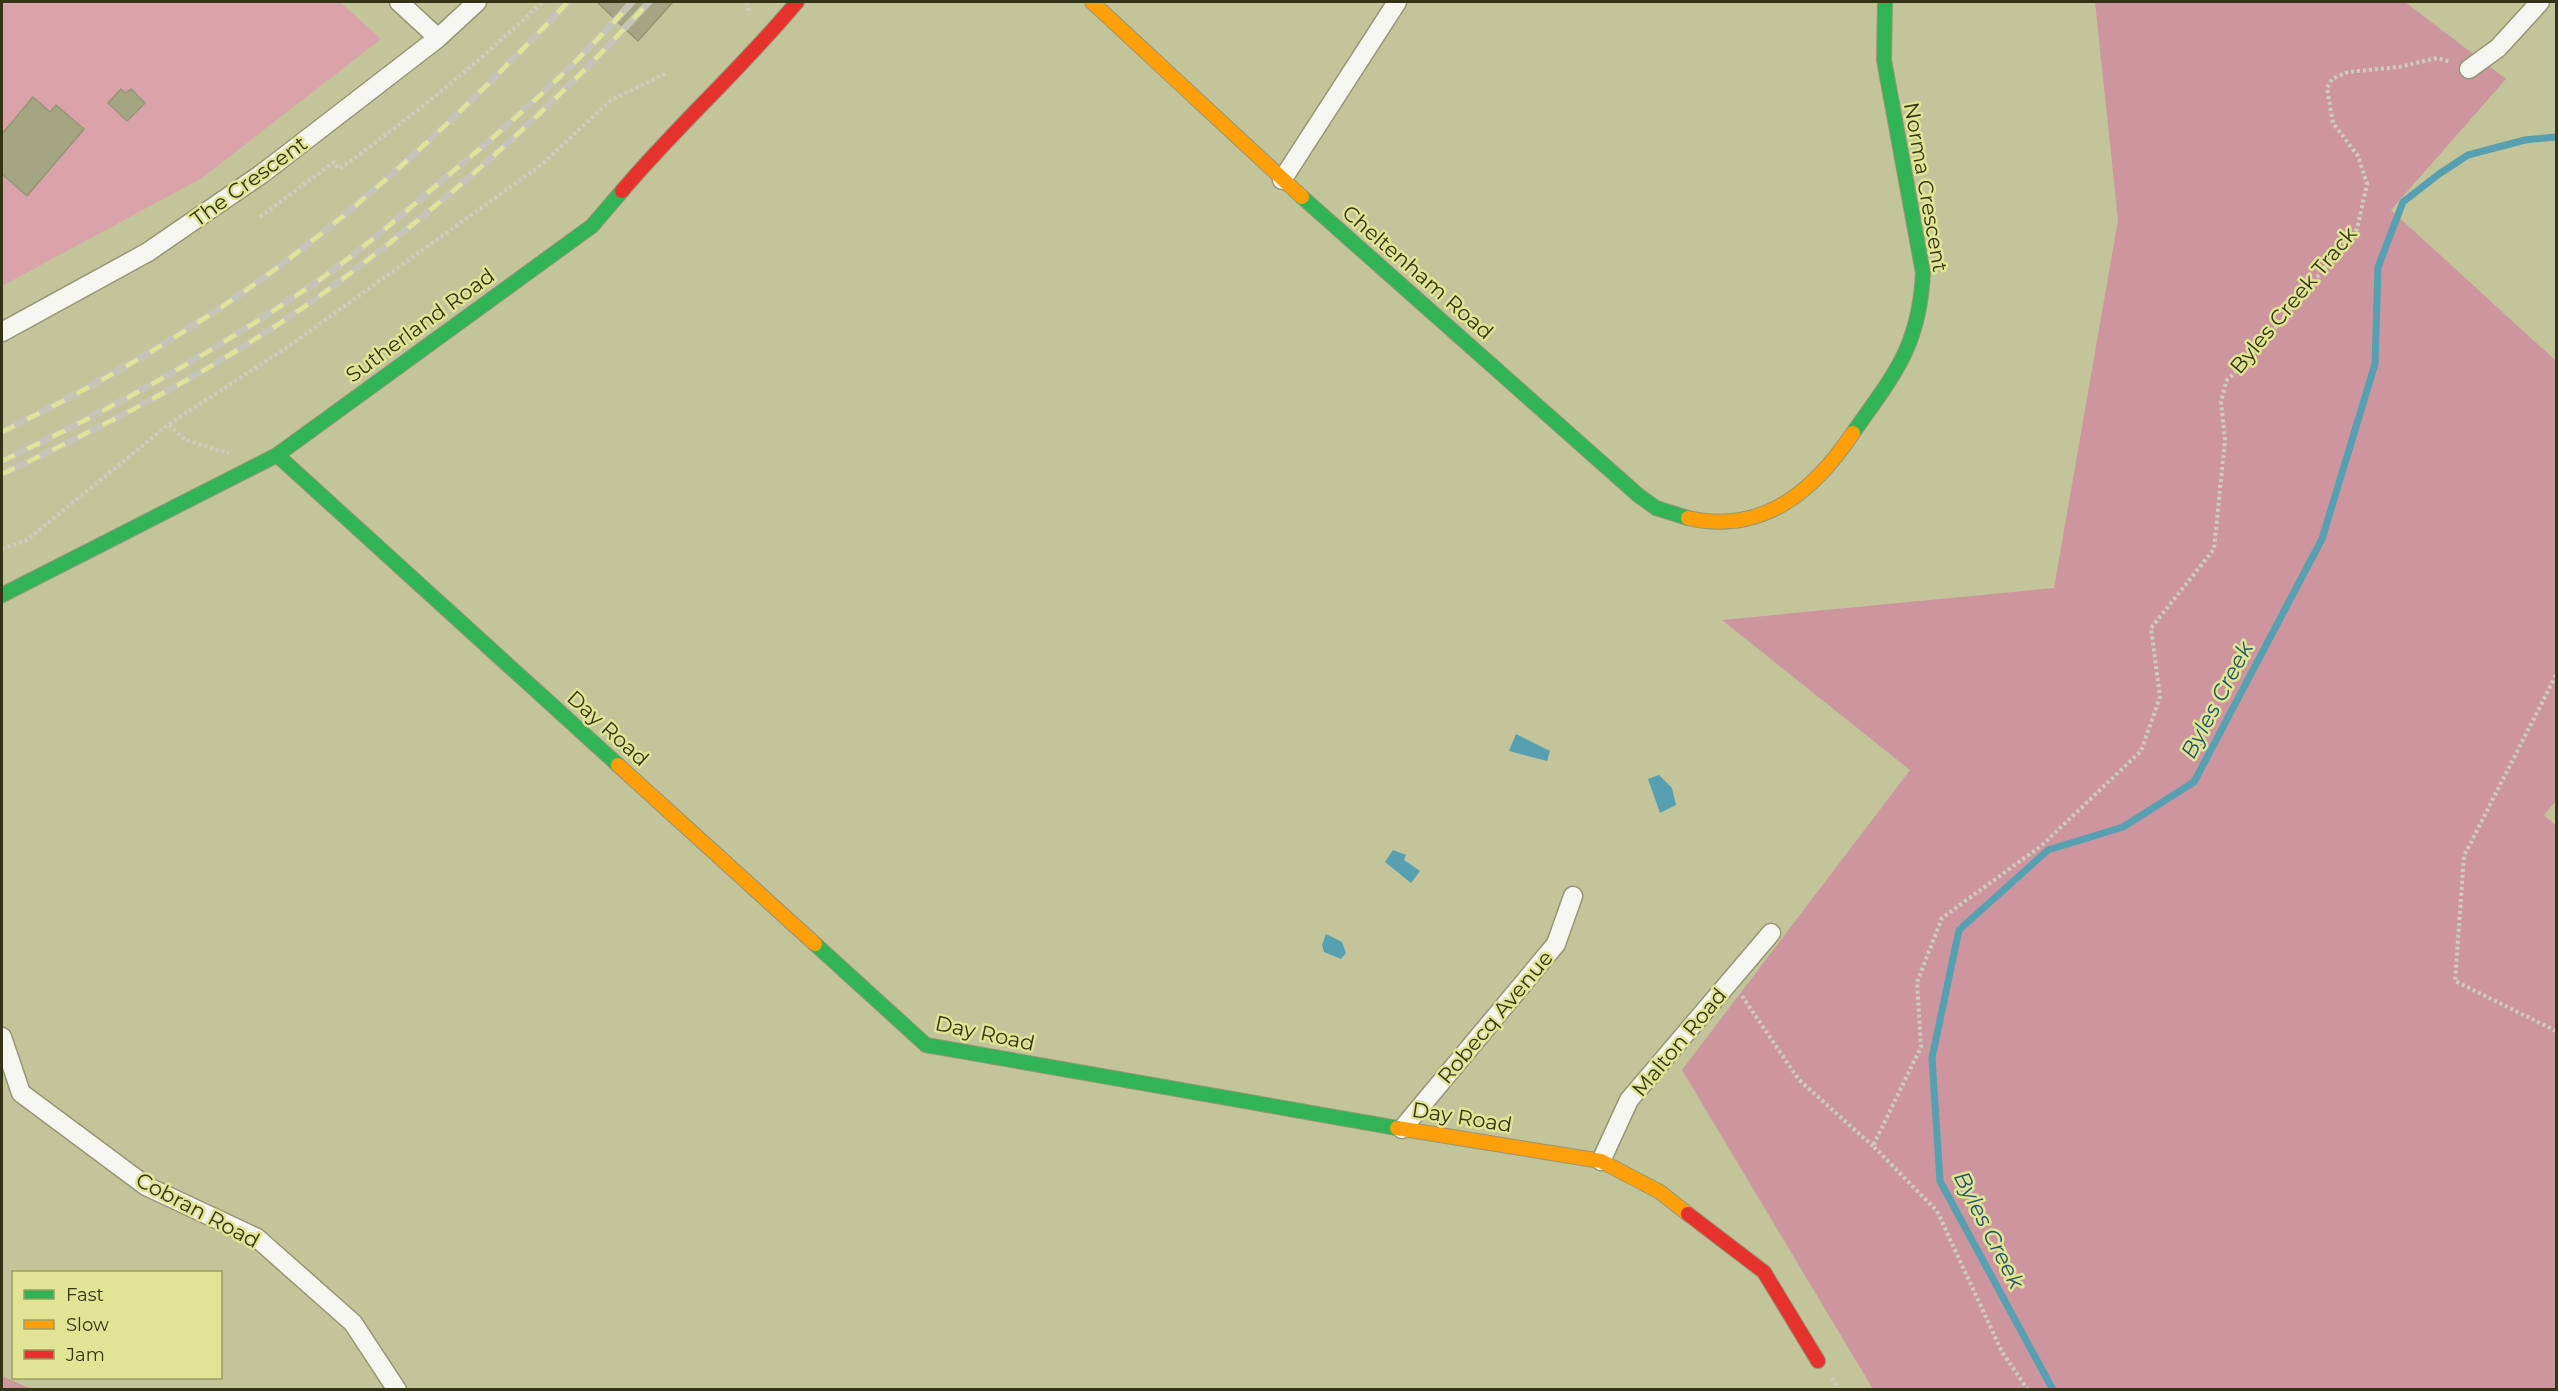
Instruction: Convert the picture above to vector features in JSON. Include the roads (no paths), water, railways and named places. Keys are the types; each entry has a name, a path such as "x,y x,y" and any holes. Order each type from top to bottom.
{"street":[{"path":"399,2 438,38"},
{"name":"The Crescent","path":"2,332 148,252 263,173 438,38 477,2"},
{"name":"Sutherland Road","path":"2,595 277,455 592,226 664,141 767,38 797,2"},
{"name":"Cheltenham Road","path":"1092,2 1282,180 1640,497 1654,507 1683,518 1713,521 1743,518"},
{"path":"1282,180 1397,2"},
{"name":"Norma Crescent","path":"1743,518 1778,508 1805,491 1824,473 1887,388 1904,361 1916,333 1922,304 1923,273 1884,60 1885,2"},
{"path":"2469,69 2498,48 2540,2"},
{"name":"Day Road","path":"277,455 926,1045 1402,1129 1428,1131 1601,1161 1660,1192 1764,1272 1818,1361"},
{"name":"Robecq Avenue","path":"1402,1129 1556,944 1573,896"},
{"name":"Malton Road","path":"1601,1161 1629,1100 1771,933"},
{"name":"Cobran Road","path":"2,1037 21,1093 146,1186 257,1238 353,1323 397,1389"}],"water":[{"path":"1516,734 1550,751 1547,761 1509,751"},
{"path":"1659,775 1672,788 1676,805 1660,813 1648,779"},
{"path":"1393,850 1406,855 1404,860 1420,871 1411,883 1385,862"},
{"path":"1326,934 1342,942 1346,953 1341,959 1324,952 1322,945"}],"waterway":[{"name":"Byles Creek","path":"2053,1390 1940,1181 1932,1058 1959,930 2048,850 2123,827 2194,782 2322,539 2375,364 2378,267 2403,202 2468,155 2525,140 2556,137"}],"railway":[{"path":"2,432 106,378 206,318 270,273 350,211 388,178 498,74 568,2"},
{"path":"2,461 159,380 235,335 328,274 382,232 522,112 590,47 632,2"},
{"path":"2,474 164,393 243,347 318,297 406,230 491,158 572,82 649,2"}]}
